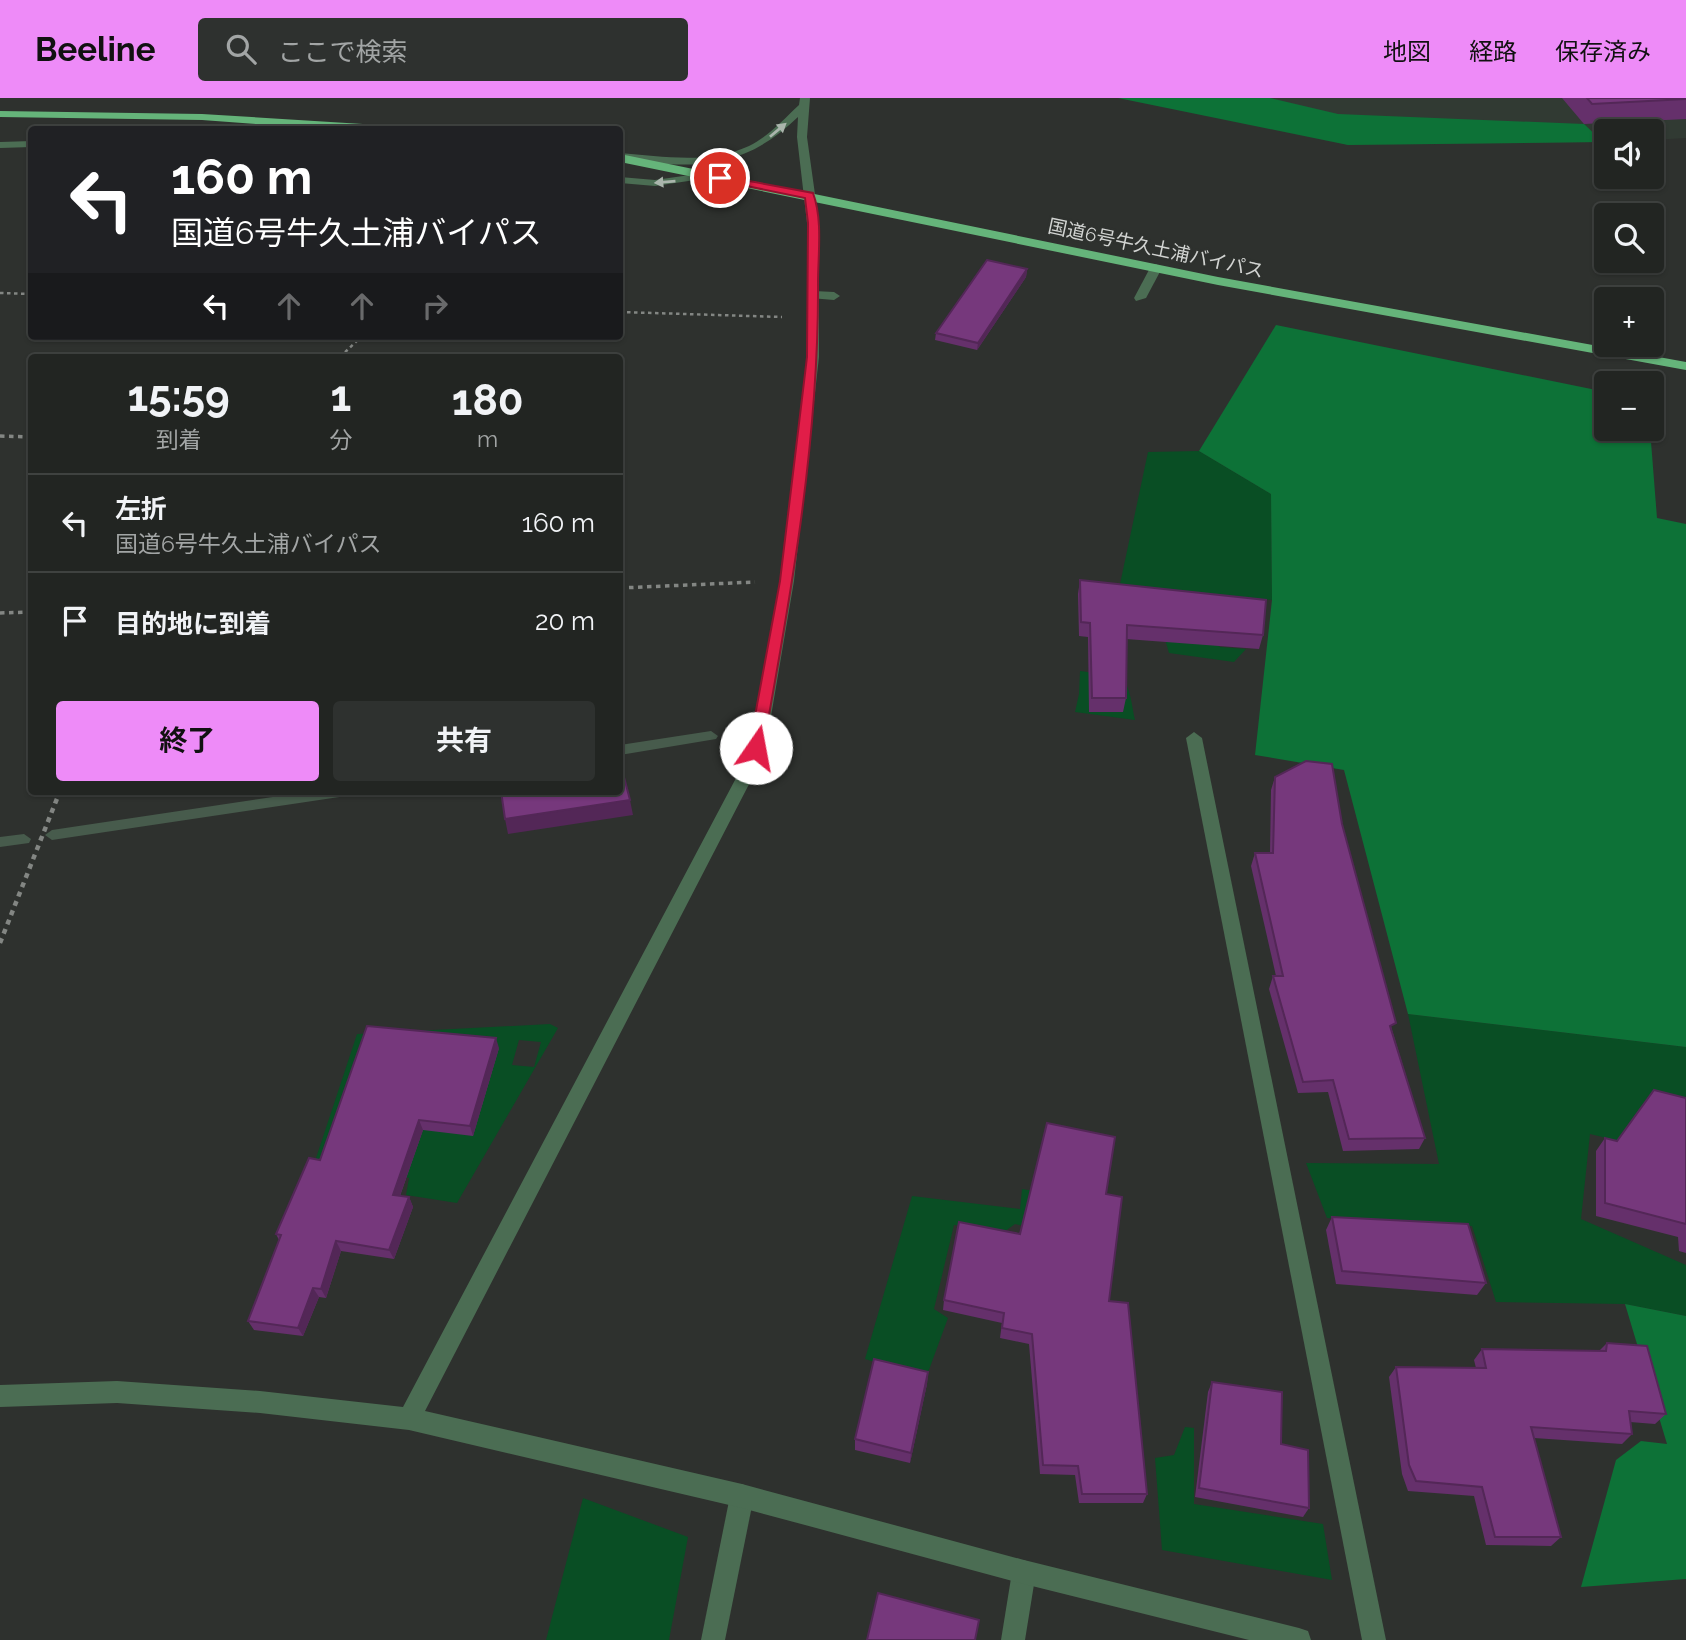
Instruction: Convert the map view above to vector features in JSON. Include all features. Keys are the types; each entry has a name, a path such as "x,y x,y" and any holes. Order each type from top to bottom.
{"highway":[{"path":"0,114 202,117 336,126"},
{"name":"国道6号牛久土浦バイパス","path":"623,158 1156,268 1462,327 1686,366"}],"street":[{"path":"623,157 710,159 746,151 780,129 804,103"},
{"path":"409,1419 752,763 760,734 787,581 813,357 813,223 804,164 804,103"},
{"path":"0,145 28,144"},
{"path":"623,180 655,183 711,176"},
{"path":"1140,298 1156,268"},
{"path":"814,295 834,296"},
{"path":"1194,738 1374,1640"},
{"path":"0,1396 117,1392 260,1402 409,1419 742,1496 1024,1572 1299,1640"},
{"path":"713,1640 742,1496"},
{"path":"1013,1640 1024,1572"}],"path":[{"path":"0,293 28,294"},
{"path":"623,312 814,318"},
{"path":"343,354 358,340"},
{"path":"0,436 28,437"},
{"path":"623,588 787,581"},
{"path":"0,613 28,612"},
{"path":"0,943 58,795"}],"shaded area":[{"path":"1158,98 1686,98 1686,138 1664,139 1664,119 1594,119 1594,142 1348,145"}],"green space":[{"path":"1118,98 1270,98 1338,114 1584,124 1594,133 1594,142 1348,145"},
{"path":"1276,325 1594,390 1594,441 1651,441 1657,518 1686,524 1686,1047 1408,1014 1344,770 1255,755 1272,600 1271,494 1199,451"},
{"path":"1199,451 1271,494 1272,600 1120,584 1148,452"},
{"path":"1155,605 1211,637 1220,647 1246,649 1234,662 1169,653"},
{"path":"1080,671 1122,679 1129,692 1135,720 1075,712"},
{"path":"1408,1014 1686,1047 1686,1106 1677,1155 1590,1134 1581,1219 1686,1265 1686,1316 1625,1304 1496,1302 1472,1226 1327,1218 1306,1163 1439,1164"},
{"path":"550,1024 558,1028 457,1203 406,1195 409,1178 315,1161 357,1034","holes":["519,1040 541,1042 534,1067 512,1065"]},
{"path":"1022,1189 1084,1199 1073,1238 1015,1224 1004,1232 954,1225 934,1309 948,1318 926,1378 865,1359 912,1196 1020,1209"},
{"path":"1625,1304 1686,1316 1686,1579 1581,1587 1616,1460 1641,1441 1667,1444"},
{"path":"1185,1427 1194,1428 1194,1504 1323,1524 1332,1580 1162,1550 1155,1458 1174,1455"},
{"path":"583,1498 688,1537 669,1640 546,1640"}],"building":[{"path":"1587,98 1686,98 1686,99 1592,104"},
{"path":"987,260 1027,269 978,343 936,333"},
{"path":"1080,580 1266,600 1263,635 1127,625 1126,698 1092,698 1090,623 1081,622"},
{"path":"1306,761 1332,764 1342,824 1396,1023 1390,1026 1425,1138 1349,1139 1333,1080 1303,1082 1273,976 1283,976 1255,853 1273,853 1275,777"},
{"path":"623,773 630,800 505,819 502,795 623,795"},
{"path":"367,1026 496,1038 470,1126 419,1120 393,1195 409,1197 389,1250 336,1241 321,1289 313,1288 298,1328 248,1321 281,1235 276,1234 309,1158 320,1160"},
{"path":"1654,1090 1686,1098 1686,1224 1605,1203 1605,1138 1617,1141"},
{"path":"1047,1123 1115,1137 1106,1194 1122,1197 1109,1301 1128,1303 1147,1494 1082,1494 1078,1466 1043,1465 1032,1334 1002,1328 1004,1313 944,1300 959,1222 1020,1234"},
{"path":"1332,1217 1468,1224 1486,1283 1342,1271"},
{"path":"1607,1343 1647,1346 1666,1414 1629,1411 1632,1434 1531,1427 1561,1537 1495,1537 1482,1487 1416,1481 1409,1465 1396,1367 1486,1368 1482,1349 1606,1351"},
{"path":"874,1359 928,1372 911,1453 855,1439"},
{"path":"1212,1382 1282,1392 1281,1444 1308,1450 1309,1508 1199,1488"},
{"path":"878,1593 979,1620 975,1640 867,1640"}],"waterway":[{"path":"623,750 711,736"},
{"path":"52,835 319,795"},
{"path":"0,842 24,839"}],"route":[{"path":"720,178 810,195 813,223 813,357 787,581 756,748"}]}
